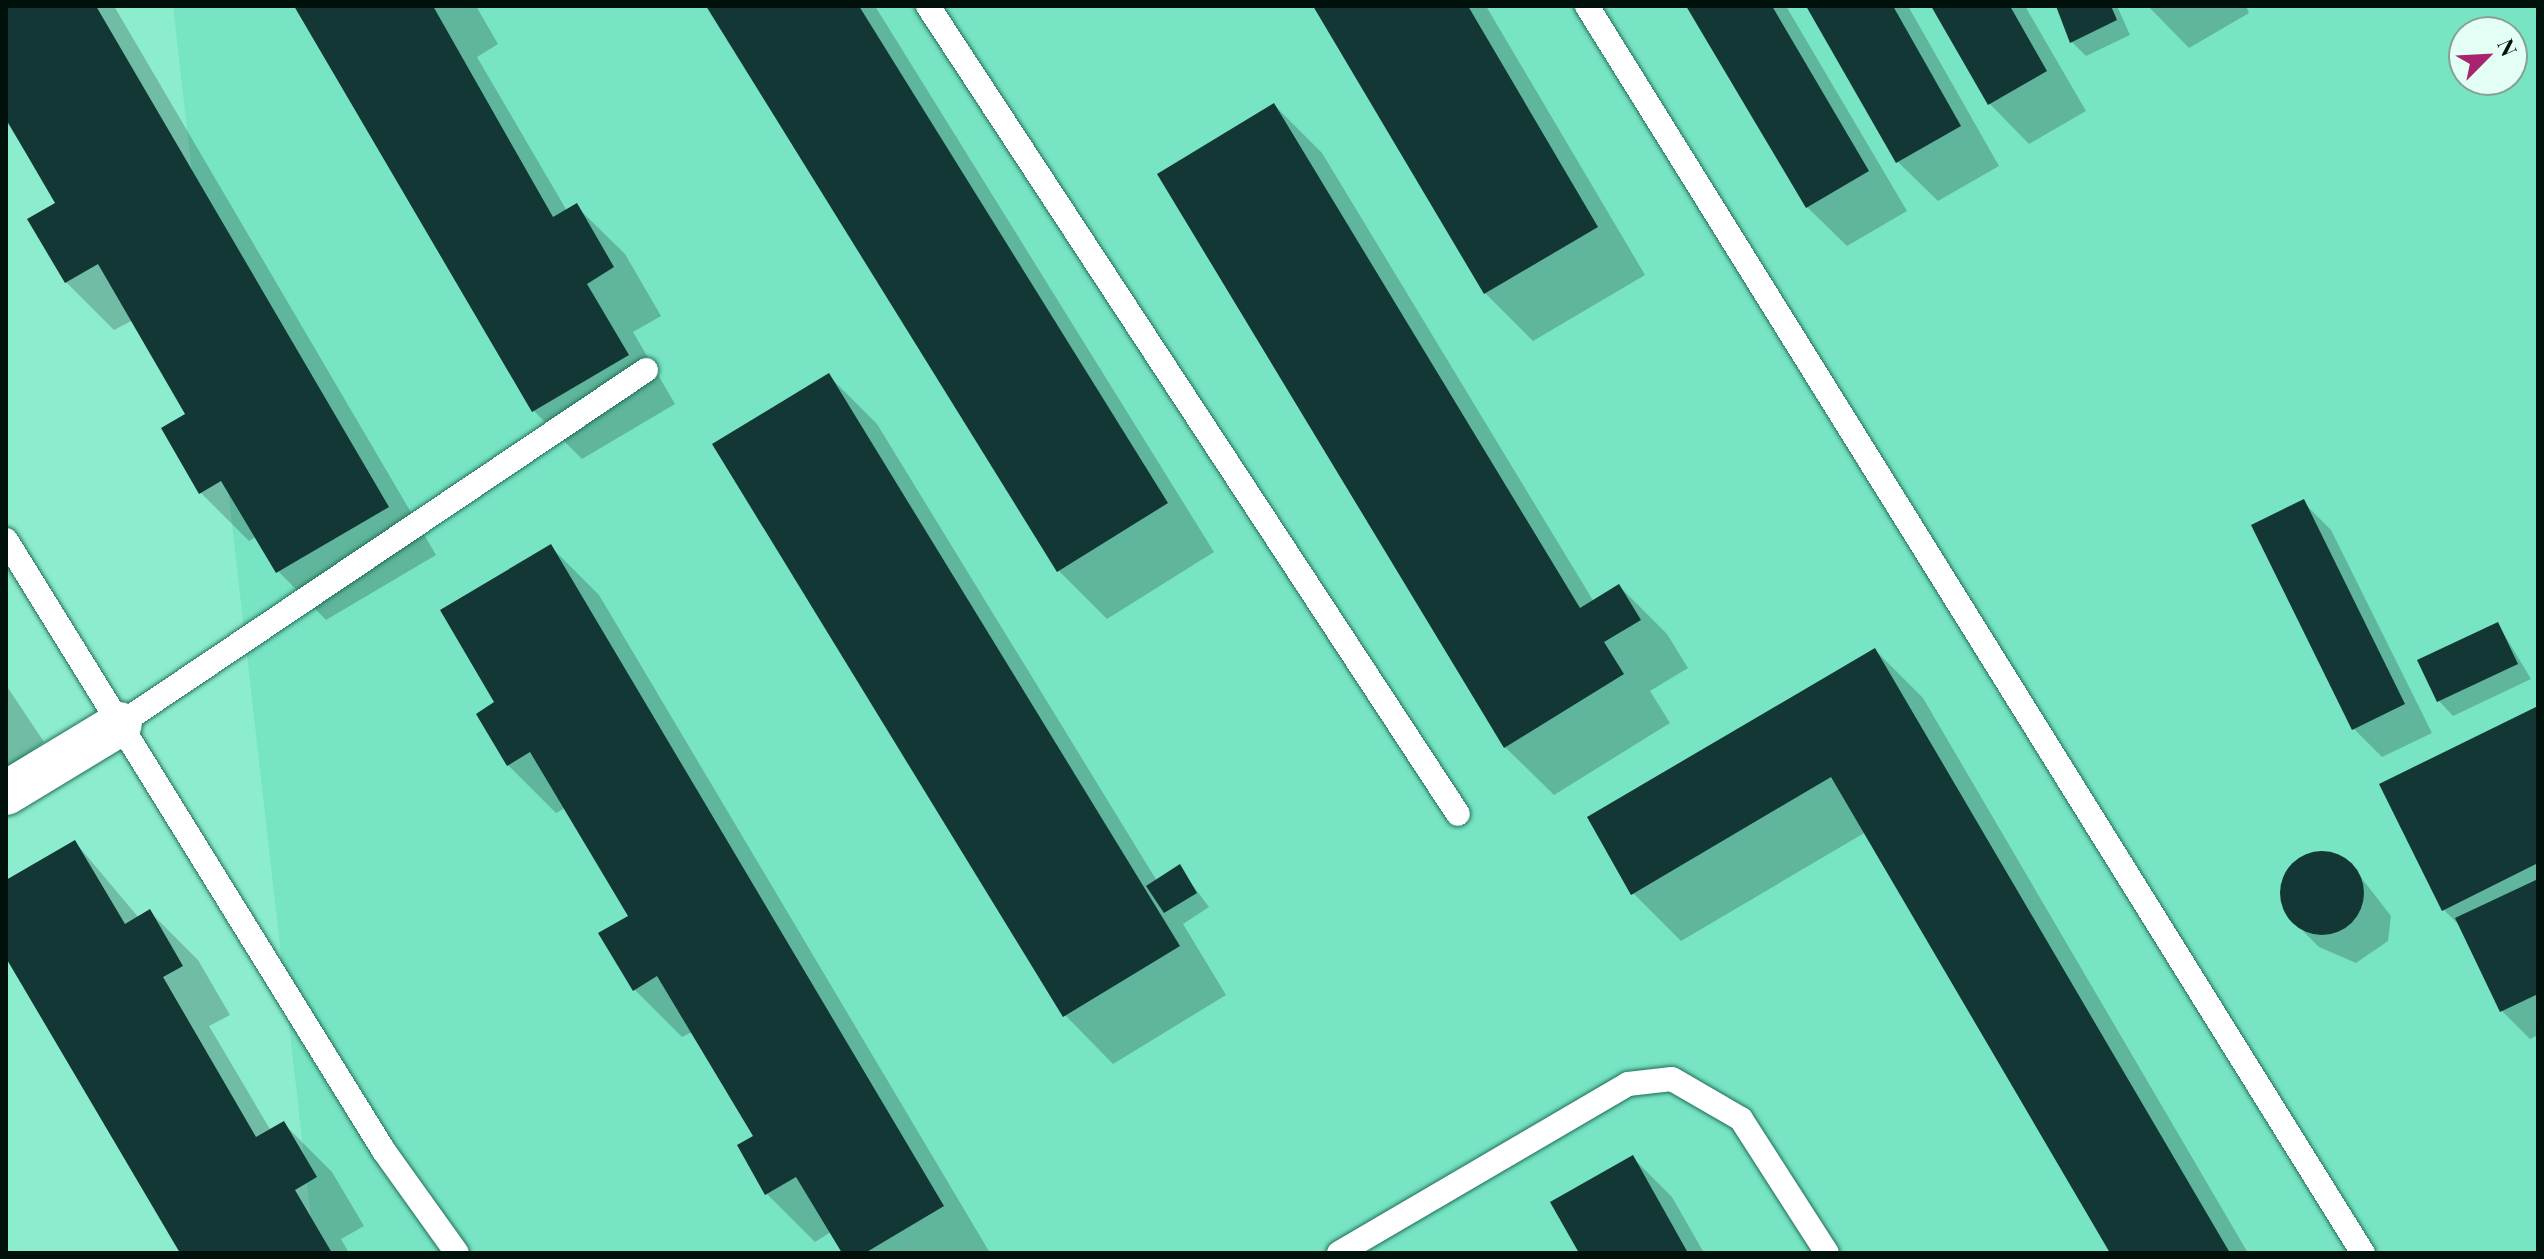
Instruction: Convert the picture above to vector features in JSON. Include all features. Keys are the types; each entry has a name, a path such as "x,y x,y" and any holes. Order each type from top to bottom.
{"street":[{"path":"6,793 120,724"}],"lane":[{"path":"928,6 1458,814"},
{"path":"1587,6 2363,1253"},
{"path":"120,724 646,370"},
{"path":"6,540 384,1151 457,1253"},
{"path":"1339,1253 1628,1084 1672,1079 1741,1119 1827,1253"}],"shaded area":[{"path":"173,6 2538,6 2538,1253 315,1253"}],"building":[{"path":"6,6 96,6 389,507 276,573 221,481 199,494 161,428 185,414 98,264 65,283 27,219 55,203 6,119"},
{"path":"294,6 433,6 553,217 577,203 614,267 587,284 629,355 532,412"},
{"path":"706,6 859,6 1168,503 1057,572"},
{"path":"1313,6 1468,6 1598,227 1484,294"},
{"path":"1686,6 1772,6 1869,171 1806,208"},
{"path":"1806,6 1893,6 1961,126 1896,163"},
{"path":"1931,6 2010,6 2047,71 1988,105"},
{"path":"2056,6 2111,6 2117,20 2070,43"},
{"path":"1274,103 1580,608 1619,584 1641,620 1604,642 1624,674 1504,748 1157,174"},
{"path":"829,373 1180,946 1063,1017 712,444"},
{"path":"2304,499 2405,704 2352,730 2251,525"},
{"path":"551,544 944,1206 865,1253 842,1253 796,1177 765,1195 737,1145 753,1136 657,976 633,991 598,933 628,916 530,752 507,766 476,714 494,702 440,610"},
{"path":"2498,622 2518,664 2437,702 2417,660"},
{"path":"1875,648 2230,1253 2110,1253 1831,777 1631,895 1587,817"},
{"path":"2538,706 2538,863 2442,911 2379,784"},
{"path":"75,840 125,924 150,909 183,966 163,977 256,1137 284,1121 317,1177 295,1190 332,1253 180,1253 6,958 6,880"},
{"path":"2314,851 2330,851 2346,858 2357,869 2364,893 2361,909 2352,923 2330,935 2314,935 2298,928 2287,917 2280,901 2280,885 2287,869 2298,858"},
{"path":"1180,864 1197,893 1164,913 1146,886"},
{"path":"2538,879 2538,994 2500,1012 2455,918"},
{"path":"1633,1155 1688,1253 1579,1253 1550,1202"}]}
